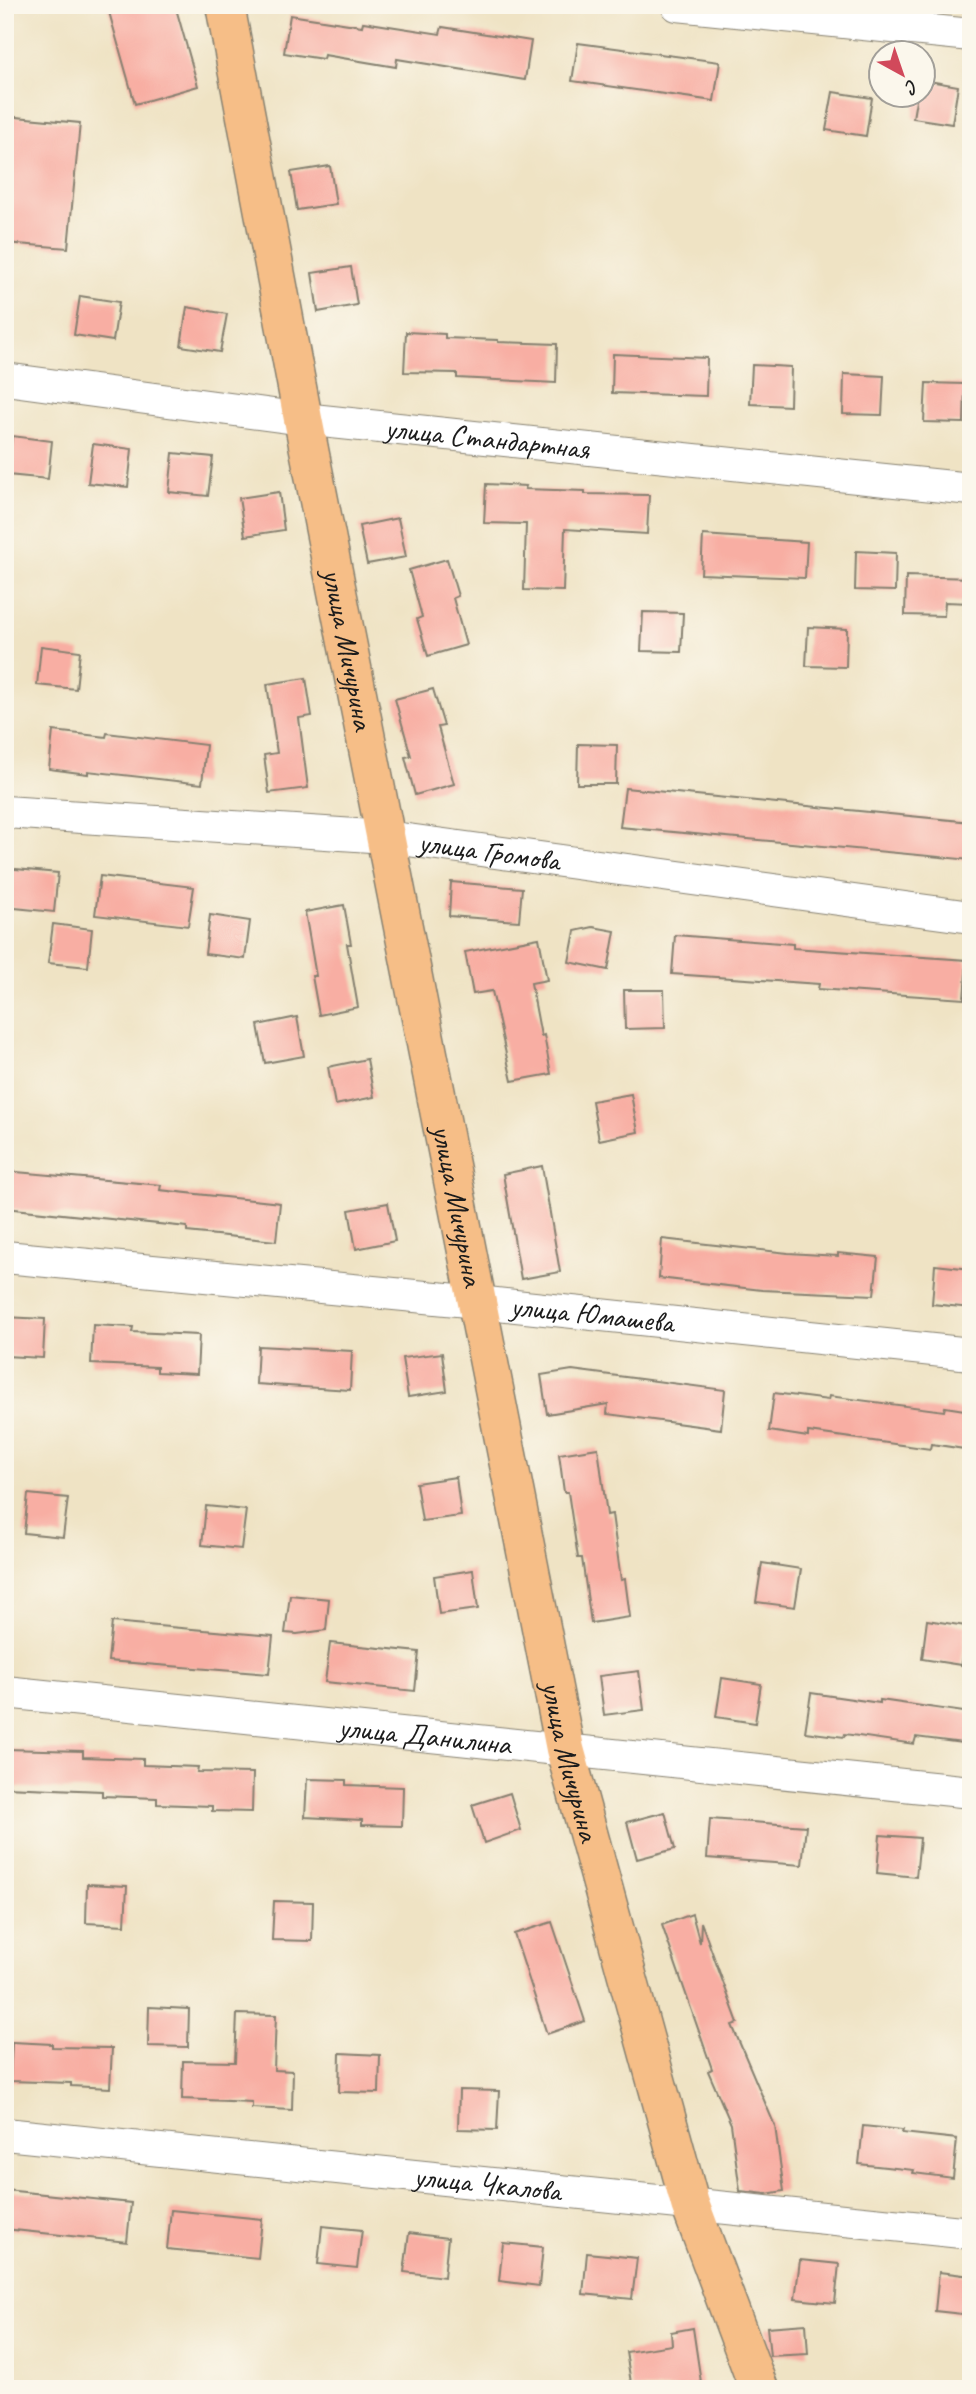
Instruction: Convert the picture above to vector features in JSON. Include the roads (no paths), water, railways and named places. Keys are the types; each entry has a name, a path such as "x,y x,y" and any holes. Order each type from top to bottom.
{"main road":[{"name":"улица Мичурина","path":"225,5 303,419 565,1749 690,2204 759,2389"}],"street":[{"path":"677,5 971,35"},
{"name":"улица Стандартная","path":"5,379 303,419 971,489"},
{"name":"улица Громова","path":"5,811 386,837 971,916"},
{"name":"улица Юмашева","path":"5,1257 478,1302 971,1354"},
{"name":"улица Данилина","path":"5,1692 971,1791"},
{"name":"улица Чкалова","path":"5,2134 971,2233"}]}
